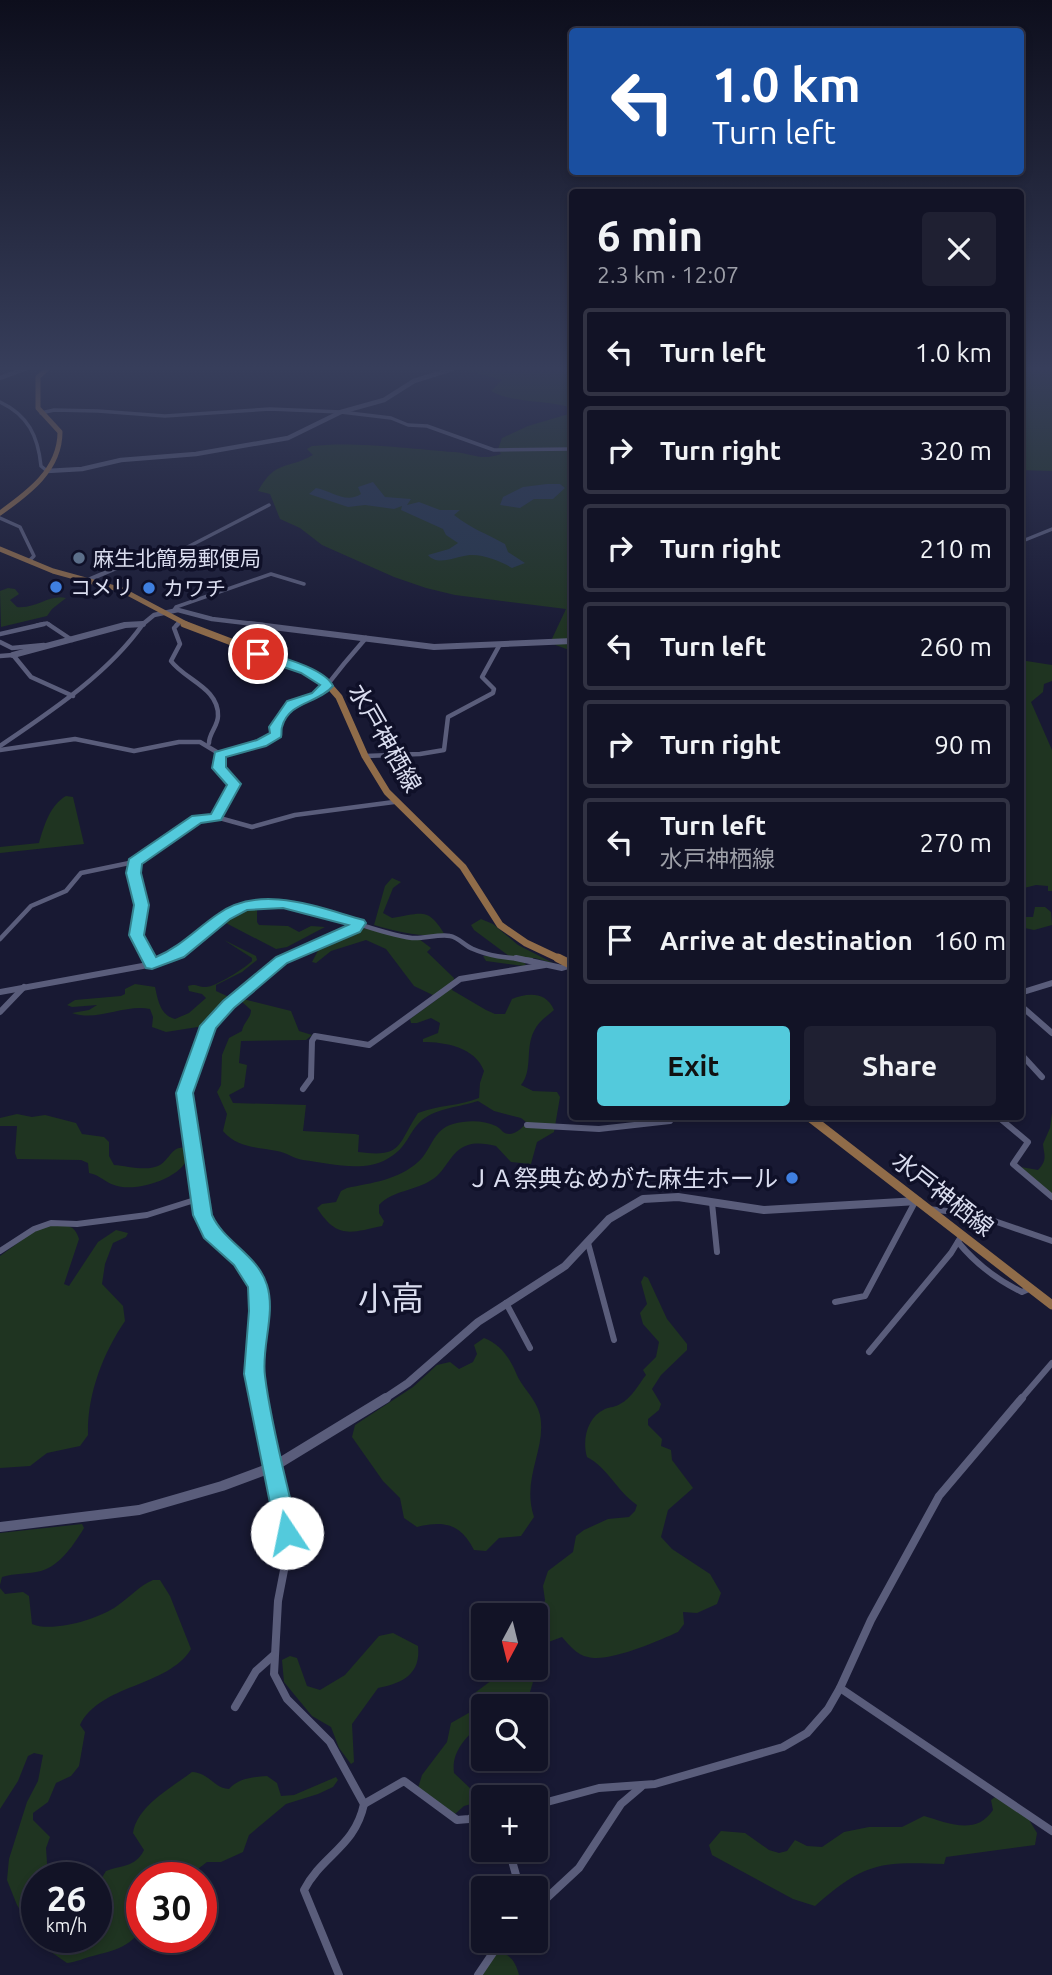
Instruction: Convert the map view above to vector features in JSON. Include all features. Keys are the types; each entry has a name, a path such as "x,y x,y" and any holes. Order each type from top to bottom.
{"main road":[{"path":"0,513 47,471 51,461"},
{"name":"水戸神栖線","path":"0,549 53,571 128,592 209,636 305,670 327,683 338,697 365,756 394,802 463,867 495,919 509,933 569,963"},
{"name":"水戸神栖線","path":"813,1120 928,1209 960,1239 1052,1305"}],"street":[{"path":"41,461 41,466 47,471 82,469 116,461"},
{"path":"88,580 121,566 178,552 269,505"},
{"path":"0,518 20,527 34,556 29,561"},
{"path":"1024,540 1052,529"},
{"path":"174,610 176,607 271,574 304,584"},
{"path":"0,748 73,696 81,685 132,641 151,617 174,610 186,610 212,619 434,647 569,641"},
{"path":"180,621 174,630 180,644 172,661 177,669 201,684 215,702 218,721 208,739 209,743"},
{"path":"0,634 47,623 72,640"},
{"path":"0,656 47,647 130,624 144,624"},
{"path":"219,754 261,743 276,734 275,727 291,704 316,696 366,637"},
{"path":"0,642 12,648 40,645 47,647"},
{"path":"365,756 444,750 448,717 493,693 494,689 482,677 499,646"},
{"path":"13,654 31,677 73,696"},
{"path":"0,748 76,739 130,751 153,750 189,740 209,743 219,754 219,768 234,784 216,817"},
{"path":"0,939 27,910 66,891 81,873 134,862 197,819 216,817 252,827 295,816 394,802"},
{"path":"134,862 142,905 136,935 152,965"},
{"path":"0,992 152,965 179,953 224,916 244,906 284,904 413,938 451,936 480,953 562,968 569,966"},
{"path":"339,1975 304,1890 309,1880 352,1835 360,1823 364,1804 330,1742 287,1699 274,1674 278,1601 287,1545 285,1521 254,1374 259,1311 258,1286 241,1260 210,1233 203,1215 184,1093 208,1026 236,998 281,960 354,928 359,923"},
{"path":"303,1089 311,1078 313,1037 322,1036 369,1045 460,979 548,965"},
{"path":"1024,992 1052,984"},
{"path":"0,1012 24,986"},
{"path":"1024,1008 1052,1033"},
{"path":"1024,1057 1042,1077"},
{"path":"527,1125 557,1128 629,1127 670,1120"},
{"path":"1002,1120 1028,1142 1013,1164 1052,1197"},
{"path":"3,1525 139,1510 222,1486 273,1467 393,1393 422,1372 478,1322 565,1266 609,1219 643,1199 669,1196 764,1210 916,1202"},
{"path":"0,1251 34,1229 51,1223 77,1224 134,1217 201,1198"},
{"path":"835,1301 842,1298 859,1300 865,1296 916,1202"},
{"path":"712,1203 717,1252"},
{"path":"928,1209 941,1209 1002,1222 1052,1241"},
{"path":"869,1352 960,1239 973,1261 990,1274 1023,1292 1031,1288"},
{"path":"588,1243 614,1340"},
{"path":"506,1303 530,1348"},
{"path":"548,1802 600,1788 644,1786 794,1742 818,1722 840,1688 871,1620 939,1496 1052,1363"},
{"path":"235,1707 248,1681 265,1660 274,1655"},
{"path":"840,1688 1052,1831"},
{"path":"364,1804 404,1781 457,1820 471,1818"},
{"path":"548,1897 579,1868 621,1804 644,1786"},
{"path":"478,1975 493,1953"}],"green space":[{"path":"300,461 569,461 569,650 550,643 566,609 455,595 426,588 322,545 300,528 280,519 270,494 258,491 271,474"},
{"path":"1024,461 1052,461 1052,471 1024,470"},
{"path":"15,589 19,594 10,600 17,607 31,606 54,598 66,598 47,616 1,627 0,591"},
{"path":"1024,661 1052,665 1052,681 1044,684 1043,692 1031,702 1052,750 1052,891 1048,891 1048,886 1024,888"},
{"path":"66,796 73,797 84,844 0,853 0,847 39,843 52,810"},
{"path":"392,878 401,882 393,888 383,913 392,918 424,914 434,920 445,935 409,933 374,925 385,886"},
{"path":"257,907 259,925 288,926 299,932 311,926 325,927 287,947 276,949 222,921 232,913"},
{"path":"1035,907 1045,907 1051,912 1052,925 1034,930 1024,928 1024,917 1033,917"},
{"path":"481,919 493,924 518,945 555,964 535,958 520,960 526,964 524,966 486,961 483,956 509,956 474,930 471,925"},
{"path":"363,928 419,939 431,948 427,952 454,978 452,990 495,1014 505,1014 512,999 518,997 536,995 546,999 554,1010 534,1031 527,1073 521,1085 533,1091 557,1092 560,1097 554,1132 537,1142 531,1164 511,1162 496,1146 478,1143 468,1145 457,1152 433,1179 391,1196 379,1205 379,1213 384,1221 382,1226 353,1232 331,1225 317,1208 322,1204 336,1202 341,1191 347,1188 402,1173 423,1157 436,1135 453,1124 481,1122 510,1134 526,1122 521,1118 494,1111 478,1101 449,1108 422,1120 400,1150 387,1159 356,1166 303,1160 248,1146 235,1141 223,1131 227,1114 217,1092 221,1085 222,1055 229,1038 242,1031 250,1016 251,1010 241,1001 243,999 291,1011 299,1031 312,1035 306,1040 241,1041 239,1063 247,1065 244,1087 229,1095 233,1103 306,1105 303,1131 359,1135 358,1152 383,1153 397,1147 418,1113 479,1098 484,1071 480,1063 467,1051 441,1043 423,1042 423,1039 438,1033 440,1023 431,1018 411,1023 410,1019 439,998 414,986 386,949 366,940 331,951 316,963 312,962 321,945"},
{"path":"224,940 256,956 257,960 242,972 216,985 216,991 230,1000 204,1026 166,1032 152,1027 150,1009 82,1015 72,1013 89,1010 97,1005 67,1005 75,1000 121,996 125,994 125,989 135,984 155,987 163,1011 175,1019 189,1013 206,998 202,994 189,991 188,986 205,987 215,984 252,961 252,958"},
{"path":"1052,1113 1052,1195 1021,1167 1038,1170 1043,1163 1043,1144 1050,1128"},
{"path":"17,1114 32,1117 45,1115 76,1123 82,1134 104,1137 109,1142 109,1156 114,1165 155,1167 178,1148 187,1148 188,1157 184,1165 167,1178 133,1187 114,1185 89,1173 88,1163 81,1160 17,1159 17,1126 0,1126 0,1118"},
{"path":"54,1224 70,1227 79,1239 64,1284 69,1286 98,1242 116,1230 128,1233 126,1237 113,1243 105,1264 102,1284 123,1306 125,1321 103,1361 93,1390 88,1435 80,1446 47,1453 30,1466 0,1468 0,1256 37,1229"},
{"path":"644,1276 648,1278 667,1319 687,1344 687,1350 661,1375 652,1389 661,1404 659,1410 648,1419 648,1425 662,1439 661,1446 671,1450 672,1460 693,1488 668,1510 661,1537 672,1549 710,1574 721,1593 717,1604 697,1613 683,1612 684,1624 678,1632 620,1654 588,1657 577,1652 562,1637 548,1642 548,1603 544,1603 543,1586 548,1571 573,1552 576,1536 608,1519 629,1517 637,1505 601,1467 587,1457 585,1443 587,1430 594,1417 628,1398 646,1375 643,1370 656,1357 659,1342 643,1324 640,1313 647,1304 641,1282"},
{"path":"484,1338 500,1348 514,1367 538,1409 541,1428 530,1489 534,1517 521,1536 499,1538 486,1551 474,1550 463,1534 451,1526 435,1524 417,1527 404,1518 400,1498 383,1481 352,1437 355,1425 413,1387 437,1365 450,1362 459,1369 473,1362 477,1354 474,1345"},
{"path":"82,1524 84,1528 76,1540 54,1564 41,1571 2,1577 0,1585 0,1533"},
{"path":"153,1580 160,1580 170,1596 191,1649 167,1671 103,1701 80,1725 85,1732 79,1766 71,1776 56,1783 48,1802 33,1813 33,1820 50,1837 46,1848 47,1862 21,1862 21,1911 7,1880 9,1859 27,1802 38,1781 43,1755 34,1753 28,1756 18,1781 0,1809 0,1588 5,1594 23,1592 29,1596 32,1624 51,1627 99,1616 117,1606"},
{"path":"393,1633 418,1646 417,1664 402,1680 378,1688 352,1724 354,1762 351,1764 339,1748 331,1727 312,1716 284,1682 282,1660 290,1656 297,1658 307,1686 320,1690 345,1675 379,1636"},
{"path":"492,1680 534,1680 530,1692 521,1694 476,1692"},
{"path":"471,1712 471,1733 455,1758 454,1773 471,1789 471,1804 455,1814 418,1788 422,1775 447,1742 451,1723"},
{"path":"192,1772 229,1789 241,1780 267,1776 277,1783 281,1796 294,1795 336,1777 338,1780 333,1787 318,1794 286,1804 249,1835 243,1852 221,1862 133,1862 144,1850 133,1833 136,1823 156,1798"},
{"path":"995,1797 1028,1818 1037,1833 1035,1845 946,1857 944,1864 904,1864 874,1868 847,1881 815,1906 793,1899 712,1855 709,1845 721,1831 745,1833 769,1850 779,1853 787,1851 795,1840 807,1846 822,1847 844,1832 869,1827 902,1827 924,1816 952,1824 970,1825 986,1818 993,1810 991,1800"},
{"path":"126,1866 126,1944 112,1950 112,1869"},
{"path":"53,1953 105,1953 74,1962 67,1963"},
{"path":"498,1953 510,1957 519,1975 482,1975 491,1959"}],"water":[{"path":"373,482 385,497 411,499 407,505 419,502 440,510 460,510 454,515 505,544 508,552 525,563 512,568 492,558 475,555 437,560 428,555 449,549 458,543 446,535 443,529 401,510 402,506 394,509 365,505 348,507 309,494 316,488 350,498 361,494 358,487"},
{"path":"560,484 565,488 553,499 534,499 520,508 500,505 503,497 523,487"}],"place":[{"name":"麻生北簡易郵便局","path":"79,558"},
{"name":"コメリ","path":"56,587"},
{"name":"カワチ","path":"149,588"},
{"name":"ＪＡ祭典なめがた麻生ホール","path":"792,1178"}],"district":[{"name":"小高","path":"391,1297"}],"route":[{"path":"258,654 305,670 327,683 325,689 316,696 291,704 275,727 276,734 261,743 219,754 219,768 234,784 216,817 197,819 134,862 142,905 136,935 152,965 179,953 224,916 244,906 258,903 284,904 359,923 357,927 281,960 228,1004 213,1019 201,1039 184,1093 203,1215 210,1233 241,1260 258,1286 259,1311 254,1374 287,1533"}]}
